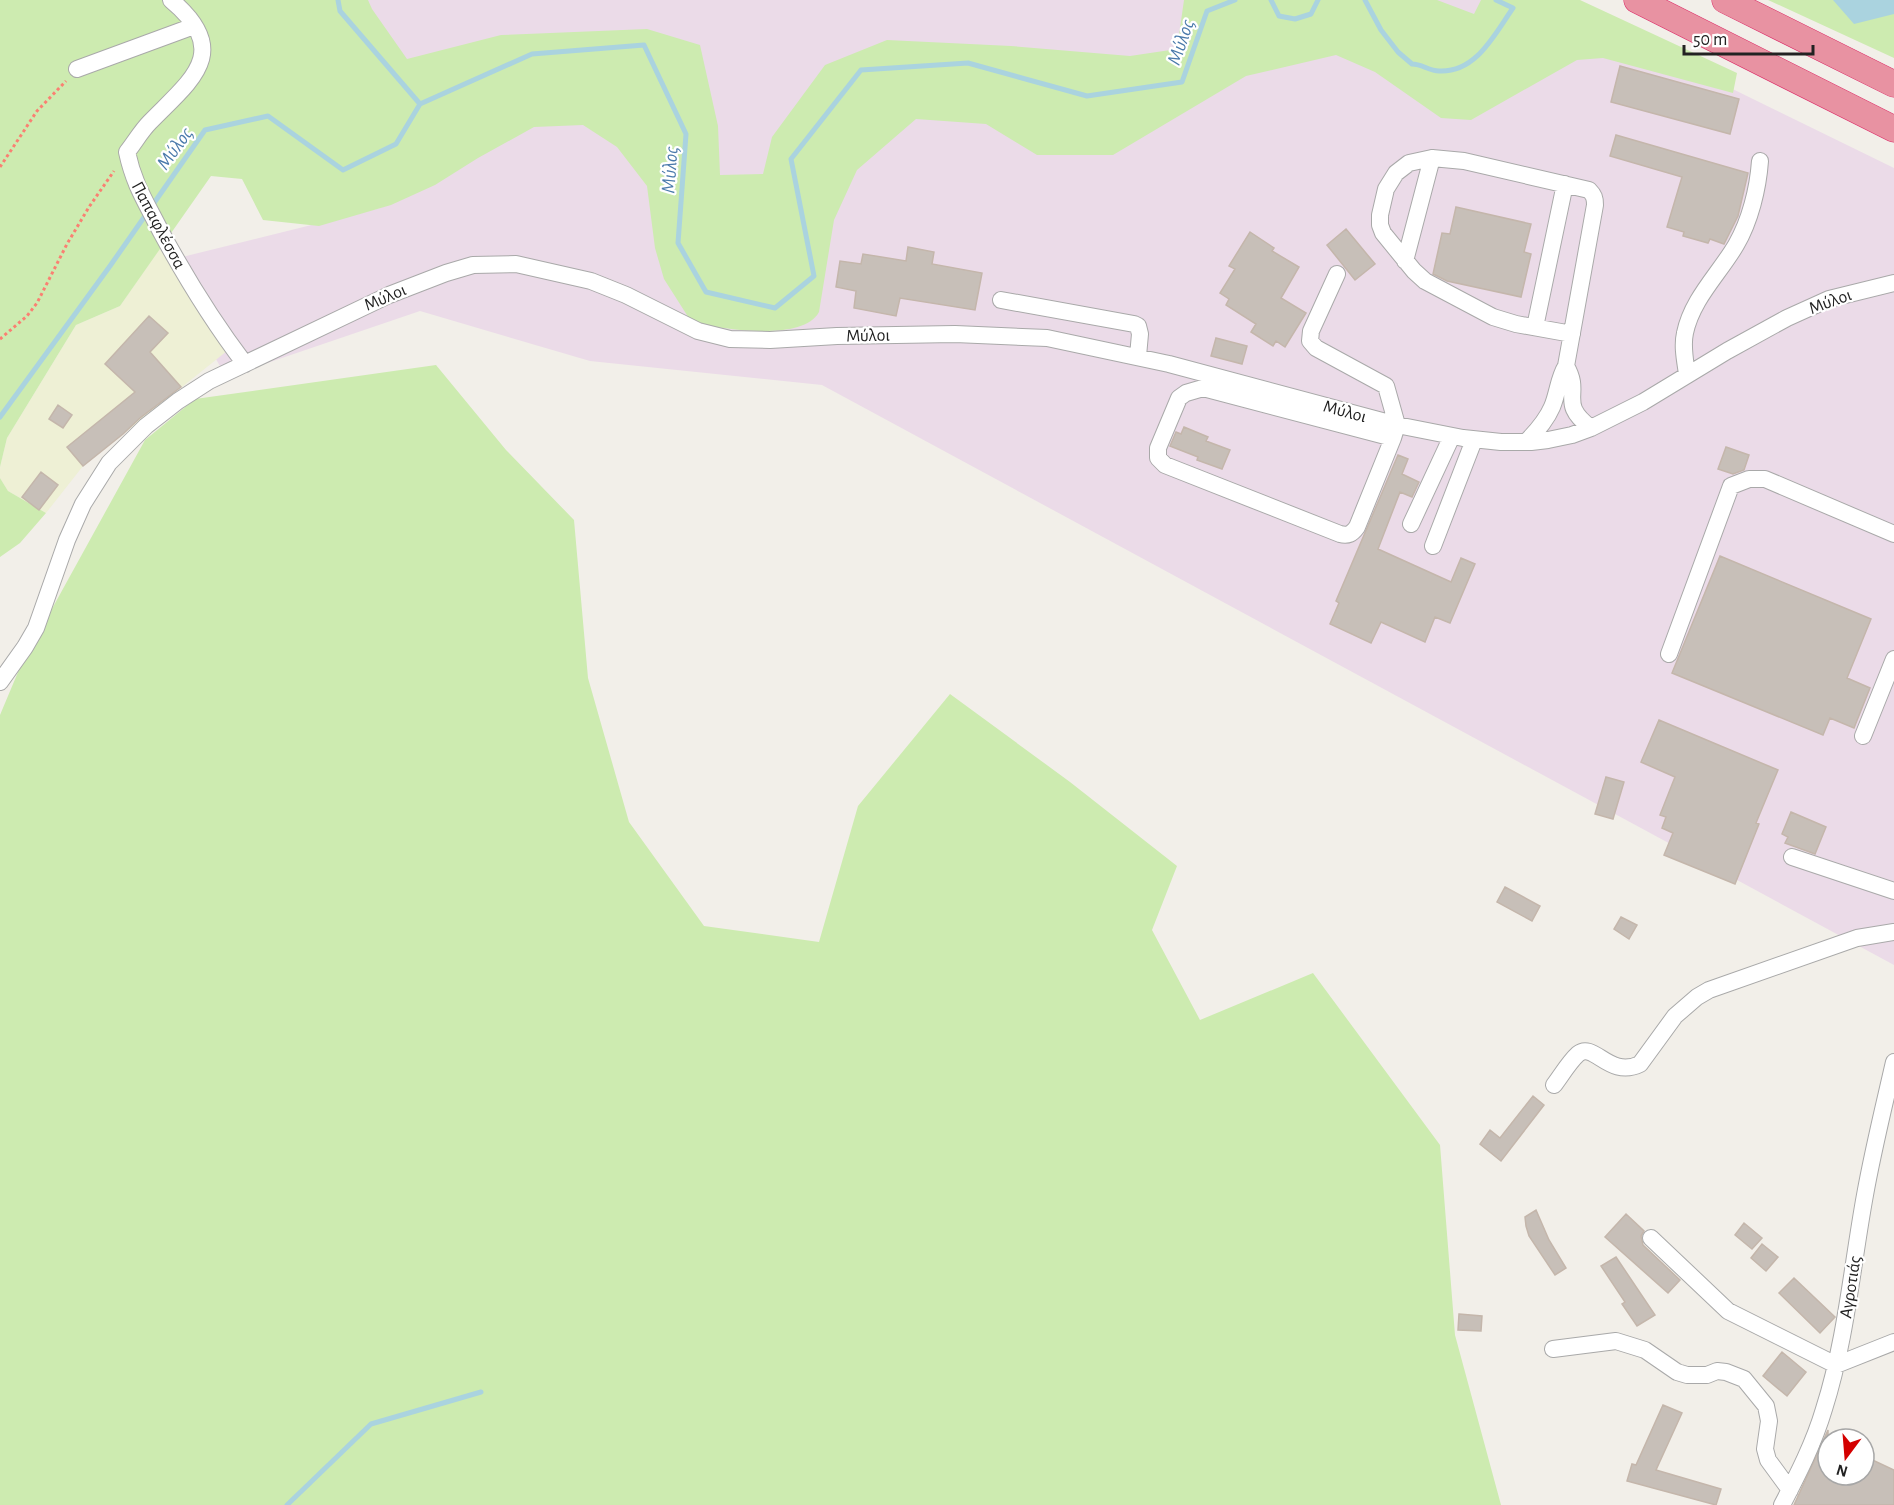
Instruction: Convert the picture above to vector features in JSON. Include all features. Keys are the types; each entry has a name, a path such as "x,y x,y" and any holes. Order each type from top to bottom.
{"highway":[{"path":"1637,0 1894,129"},
{"path":"1725,0 1894,84"}],"street":[{"path":"127,152 148,124 184,88 197,71 202,56 203,42 194,26 171,0"},
{"path":"77,69 194,26"},
{"name":"Παπαφλέσσα","path":"127,152 132,176 138,190 211,318 245,364"},
{"path":"1405,261 1432,158"},
{"path":"1526,442 1549,413 1559,378 1566,366 1572,334 1595,199 1589,190 1464,161 1432,158 1417,160 1402,167 1389,181 1380,215 1381,229 1405,261 1425,281 1484,313 1510,322 1572,334"},
{"path":"1687,374 1684,342 1690,317 1739,239 1754,198 1760,161"},
{"path":"1535,327 1565,184"},
{"name":"Μύλοι","path":"0,682 36,628 76,519 104,470 139,433 178,401 209,381 336,319 427,279 473,265 502,263 532,266 591,281 626,294 698,331 730,339 770,340 900,334 1013,335 1062,340 1138,356 1395,431 1474,440 1526,442 1564,437 1591,428 1633,407 1787,318 1829,299 1894,283"},
{"path":"1337,274 1311,331 1310,341 1316,348 1386,386 1395,431 1357,527 1350,534 1345,535 1165,465 1157,453 1179,398 1186,393 1203,388 1395,431"},
{"path":"1001,300 1134,324 1140,330 1138,356"},
{"path":"1566,366 1572,378 1573,410 1591,428"},
{"path":"1411,524 1452,436"},
{"path":"1433,546 1474,440"},
{"path":"1669,654 1731,486 1749,479 1765,479 1894,534"},
{"path":"1863,736 1894,660"},
{"path":"1792,857 1894,891"},
{"path":"1554,1085 1576,1057 1583,1052 1591,1052 1623,1069 1640,1064 1675,1016 1709,990 1857,938 1894,932"},
{"name":"Αγροτιάς","path":"1786,1498 1810,1448 1824,1410 1836,1365 1865,1194 1894,1062"},
{"path":"1651,1238 1728,1311 1836,1365 1894,1342"},
{"path":"1553,1349 1616,1341 1645,1350 1677,1372 1687,1375 1707,1375 1717,1371 1744,1379 1763,1399 1766,1406 1768,1421 1765,1449 1786,1498"}],"path":[{"path":"0,167 37,111 77,69"},
{"path":"0,339 27,316 37,303 89,207 127,152"}],"shaded area":[{"path":"245,0 1551,0 1894,168 1894,965 822,385 590,361 420,311 226,377 162,262 380,208"}],"green space":[{"path":"0,0 368,0 407,59 501,35 647,29 700,45 718,126 720,175 763,174 772,137 825,65 887,40 1011,46 1130,56 1177,49 1184,0 1437,0 1474,14 1481,0 1580,0 1737,73 1733,93 1603,58 1577,60 1471,120 1441,118 1375,72 1336,55 1246,76 1113,155 1037,155 986,124 916,119 857,170 834,220 819,312 810,322 796,328 779,330 740,330 692,323 664,279 655,248 647,186 617,147 583,125 534,127 435,185 391,205 319,226 263,220 242,179 211,176 120,306 76,325 7,438 0,467"},
{"path":"1768,0 1894,0 1894,58"},
{"path":"160,248 227,351 83,466 46,513 8,491 0,478 0,467 7,438 76,325 120,306"},
{"path":"436,365 506,450 574,520 588,678 629,822 704,926 819,942 858,806 950,694 1070,782 1177,866 1152,930 1200,1020 1313,973 1440,1145 1455,1335 1501,1505 0,1505 0,715 21,665 145,440 195,399"},
{"path":"0,478 8,491 46,513 20,543 0,557"}],"water":[{"path":"1833,0 1894,0 1894,14 1854,24"}],"building":[{"path":"1620,66 1739,99 1730,134 1611,102"},
{"path":"1616,135 1748,173 1738,216 1724,244 1710,239 1708,243 1683,236 1684,232 1667,227 1682,177 1610,156"},
{"path":"1456,207 1531,224 1524,252 1531,254 1521,297 1447,281 1433,274 1442,233 1450,234"},
{"path":"1346,229 1375,264 1355,280 1327,245"},
{"path":"1250,232 1274,248 1272,251 1299,267 1281,298 1306,313 1285,347 1276,341 1273,346 1251,332 1256,324 1226,305 1229,299 1220,293 1235,269 1229,266"},
{"path":"908,247 934,252 932,264 982,273 975,310 900,298 896,316 854,308 856,291 836,287 840,261 861,264 863,254 906,261"},
{"path":"149,316 168,333 150,352 181,387 83,466 67,447 135,392 105,364"},
{"path":"1216,338 1247,346 1242,364 1211,356"},
{"path":"58,405 72,415 63,428 49,419"},
{"path":"1184,427 1208,437 1206,441 1230,450 1222,469 1197,460 1198,457 1170,446 1176,432 1181,434"},
{"path":"1726,447 1749,455 1744,470 1733,474 1718,469"},
{"path":"1398,455 1408,459 1402,474 1419,482 1412,497 1400,492 1378,549 1451,582 1461,558 1475,564 1450,623 1435,617 1425,642 1381,622 1371,643 1330,624 1339,603 1336,601"},
{"path":"41,472 58,485 39,510 22,497"},
{"path":"1720,556 1871,619 1847,678 1870,688 1854,728 1830,718 1823,735 1672,673"},
{"path":"1659,720 1778,770 1756,823 1759,824 1735,884 1664,855 1673,833 1662,828 1666,817 1660,815 1675,777 1641,762"},
{"path":"1606,777 1624,782 1613,819 1595,814"},
{"path":"1791,812 1826,827 1815,854 1785,843 1788,837 1782,834"},
{"path":"1505,887 1540,906 1532,921 1497,902"},
{"path":"1621,917 1637,925 1629,939 1614,929"},
{"path":"1533,1096 1544,1105 1501,1161 1480,1144 1490,1130 1500,1138"},
{"path":"1536,1210 1549,1240 1566,1268 1555,1275 1529,1236 1526,1226 1525,1217"},
{"path":"1626,1214 1644,1231 1641,1236 1643,1245 1680,1280 1668,1293 1605,1237"},
{"path":"1744,1223 1762,1238 1752,1249 1735,1235"},
{"path":"1762,1244 1778,1257 1766,1271 1751,1258"},
{"path":"1616,1257 1655,1315 1637,1326 1622,1304 1625,1302 1601,1266"},
{"path":"1794,1278 1835,1317 1820,1333 1779,1293"},
{"path":"1459,1314 1482,1316 1481,1331 1458,1330"},
{"path":"1782,1352 1806,1372 1787,1396 1763,1376"},
{"path":"1663,1405 1682,1413 1656,1470 1721,1489 1716,1505 1627,1481 1632,1464 1636,1465"},
{"path":"1816,1456 1816,1487 1876,1487 1876,1462 1894,1470 1894,1505 1794,1505"}],"waterway":[{"path":"338,0 340,11 420,104"},
{"name":"Μύλος","path":"0,417 205,130 268,116 343,170 396,144 420,104 532,54 644,45 686,134 678,243 706,292 775,308 814,276 791,159 861,70 968,63 1087,96 1182,82 1207,11 1235,0"},
{"name":"Μύλος","path":"1271,0 1279,16 1295,19 1311,14 1318,0"},
{"name":"Μύλος","path":"1365,0 1381,30 1398,52 1412,64 1439,71 1464,66 1483,50 1513,8 1496,0"},
{"path":"287,1505 371,1424 481,1392"}]}
